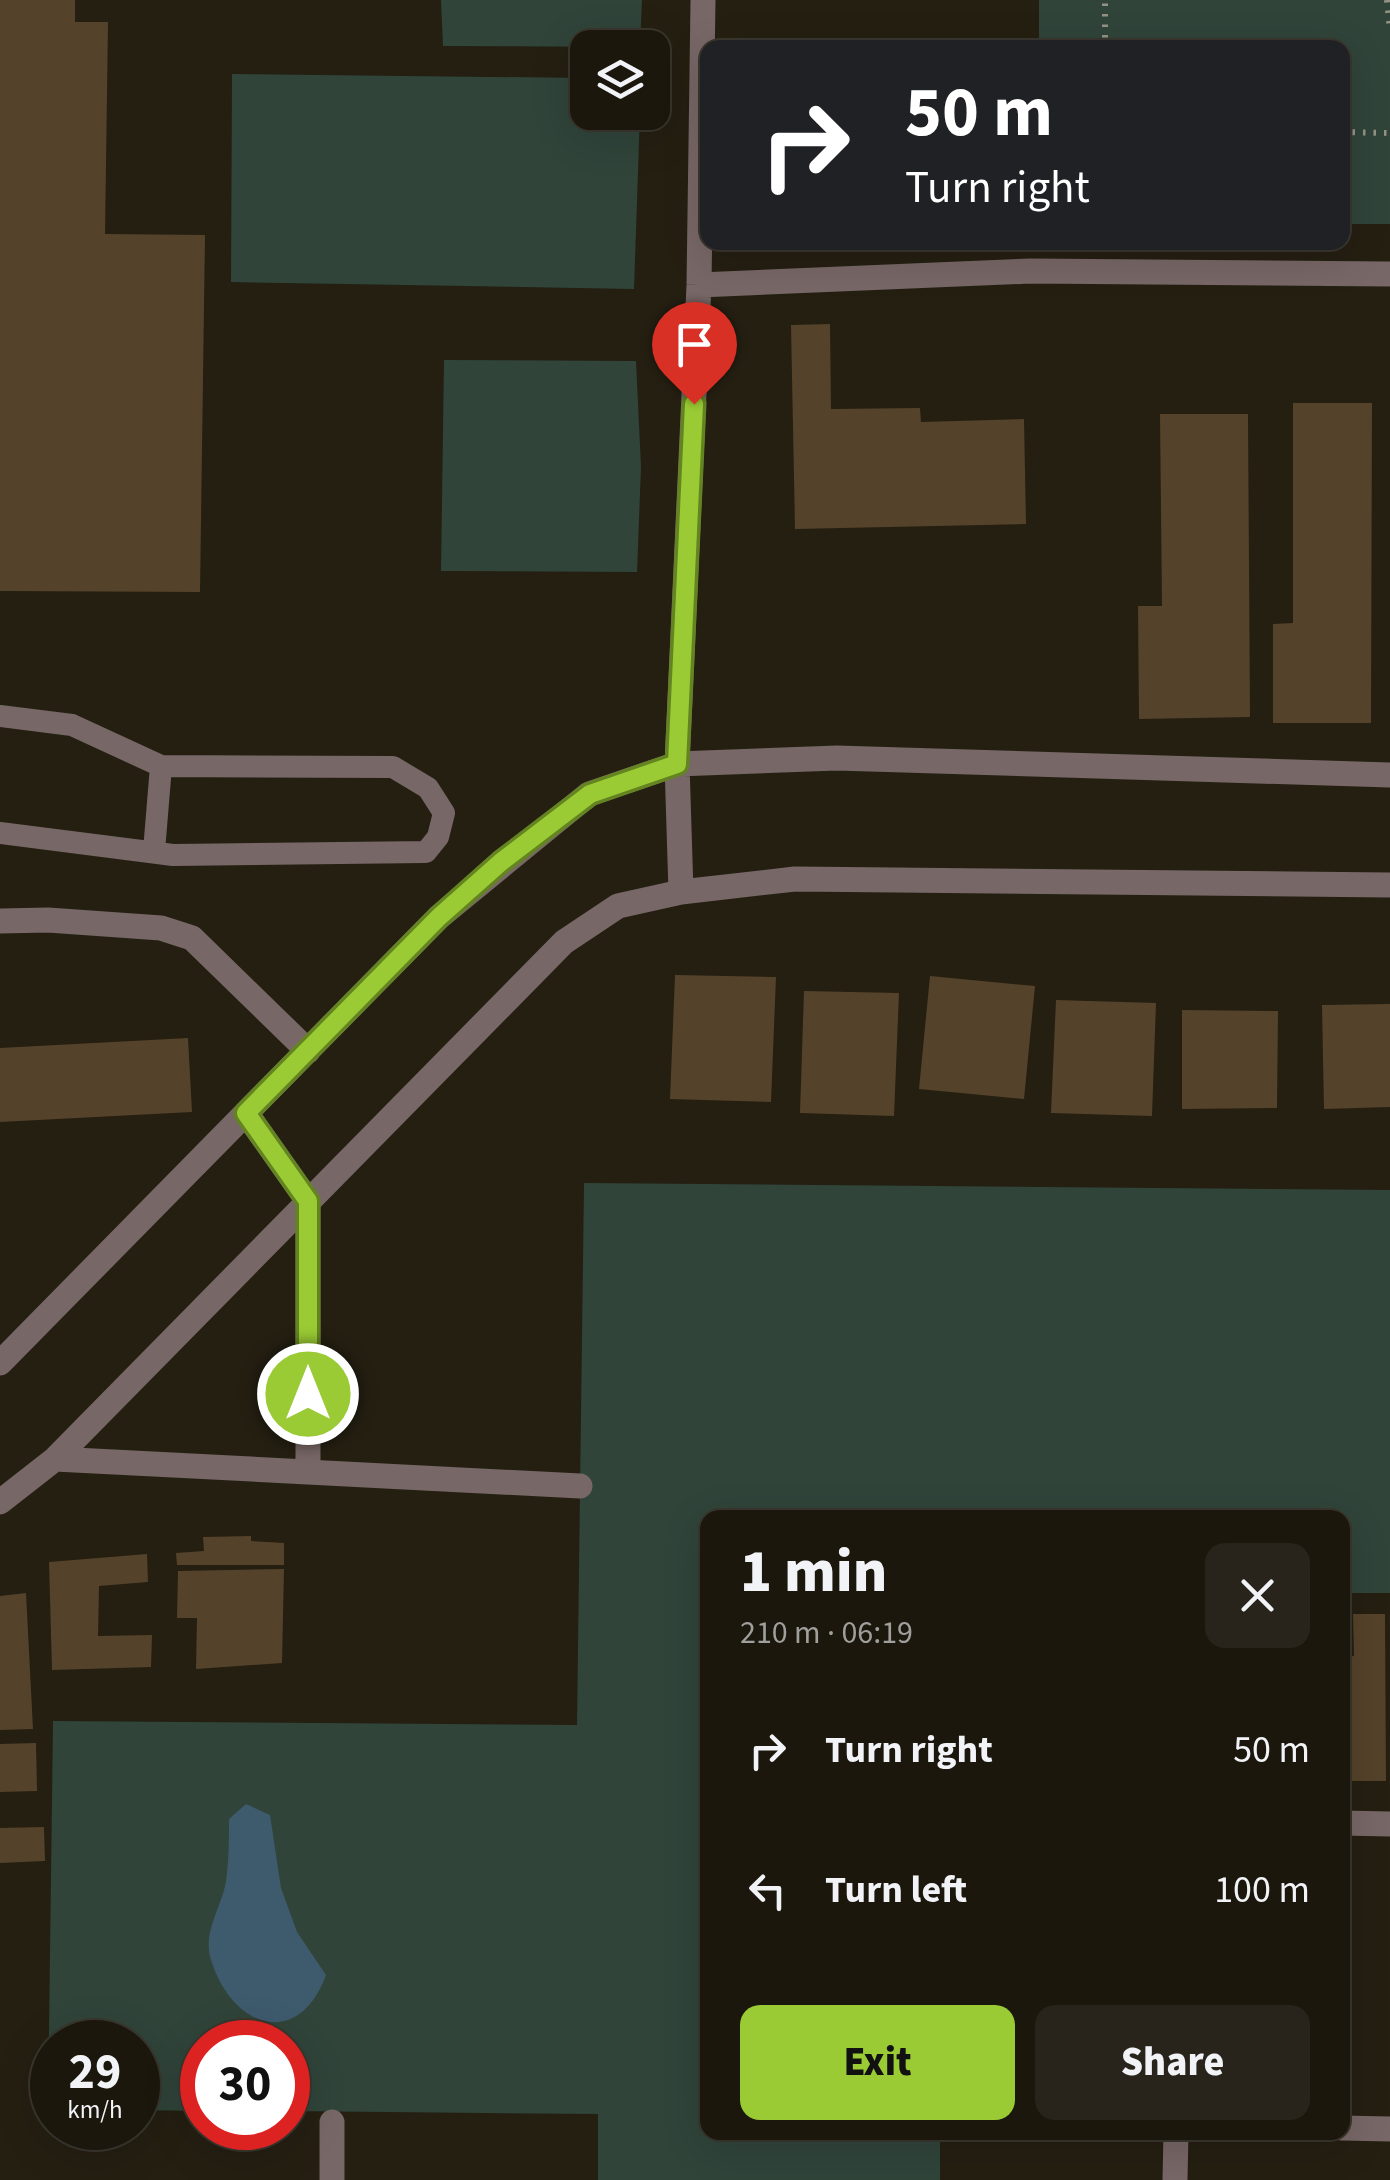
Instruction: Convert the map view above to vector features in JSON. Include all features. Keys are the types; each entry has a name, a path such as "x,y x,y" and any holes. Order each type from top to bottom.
{"street":[{"path":"702,40 703,0"},
{"path":"681,892 677,764 700,213"},
{"path":"699,284 1031,271 1390,274"},
{"path":"0,1364 439,917 516,850 590,794 677,764 837,758 1390,774"},
{"path":"0,1502 55,1458 564,942 618,906 681,892 795,880 1390,885"},
{"path":"0,921 48,920 161,928 192,938 308,1050"},
{"path":"246,1113 308,1201 308,1472"},
{"path":"55,1458 580,1486"},
{"path":"1350,1823 1390,1824"},
{"path":"332,2122 332,2180"},
{"path":"1350,2128 1390,2129"},
{"path":"1175,2180 1176,2140"}],"lane":[{"path":"0,716 72,725 161,766 393,767 428,788 444,813 438,837 426,852 308,857 174,855 0,833"},
{"path":"154,851 161,766"}],"path":[{"path":"1104,40 1105,0"},
{"path":"1387,0 1390,30"},
{"path":"1350,132 1390,133"}],"green space":[{"path":"441,0 642,0 641,30 570,30 570,47 443,46"},
{"path":"1039,0 1390,0 1390,224 1350,224 1350,40 1039,40"},
{"path":"232,74 570,78 570,130 639,130 634,289 231,282"},
{"path":"444,360 636,361 641,467 637,572 441,571"},
{"path":"584,1183 1390,1190 1390,1593 1350,1593 1350,1510 700,1510 700,2140 940,2140 940,2180 598,2180 598,2114 310,2111 310,2020 180,2020 180,2111 160,2110 160,2020 49,2020 53,1721 577,1725"}],"water":[{"path":"246,1804 270,1815 281,1888 297,1932 326,1975 300,2014 286,2020 262,2020 235,2003 212,1963 210,1932 226,1881 229,1819"}],"building":[{"path":"0,0 75,0 75,22 108,22 105,234 205,235 200,592 0,591"},
{"path":"830,324 831,409 920,408 921,422 1024,419 1026,524 795,529 791,325"},
{"path":"1293,403 1372,403 1371,723 1273,723 1273,624 1293,623"},
{"path":"1160,414 1248,414 1250,717 1139,719 1138,606 1162,606"},
{"path":"675,975 776,977 771,1102 670,1099"},
{"path":"930,976 1035,986 1024,1099 919,1089"},
{"path":"804,991 899,993 894,1116 800,1113"},
{"path":"1056,1000 1156,1003 1152,1116 1051,1113"},
{"path":"1390,1004 1390,1107 1324,1109 1322,1005"},
{"path":"1182,1010 1278,1011 1277,1108 1182,1109"},
{"path":"188,1038 192,1112 0,1122 0,1048"},
{"path":"251,1536 251,1541 284,1543 284,1565 177,1565 176,1553 204,1551 203,1537"},
{"path":"147,1554 148,1582 99,1586 98,1636 152,1635 151,1667 52,1670 49,1562"},
{"path":"284,1569 282,1663 196,1669 197,1618 177,1618 178,1571"},
{"path":"26,1593 33,1729 0,1730 0,1596"},
{"path":"1353,1614 1385,1614 1386,1781 1350,1781 1350,1656 1354,1656"},
{"path":"36,1743 37,1791 0,1792 0,1744"},
{"path":"44,1827 45,1861 0,1863 0,1828"}],"route":[{"path":"308,1394 308,1201 246,1113 439,917 501,862 590,794 677,764 694,404"}]}
